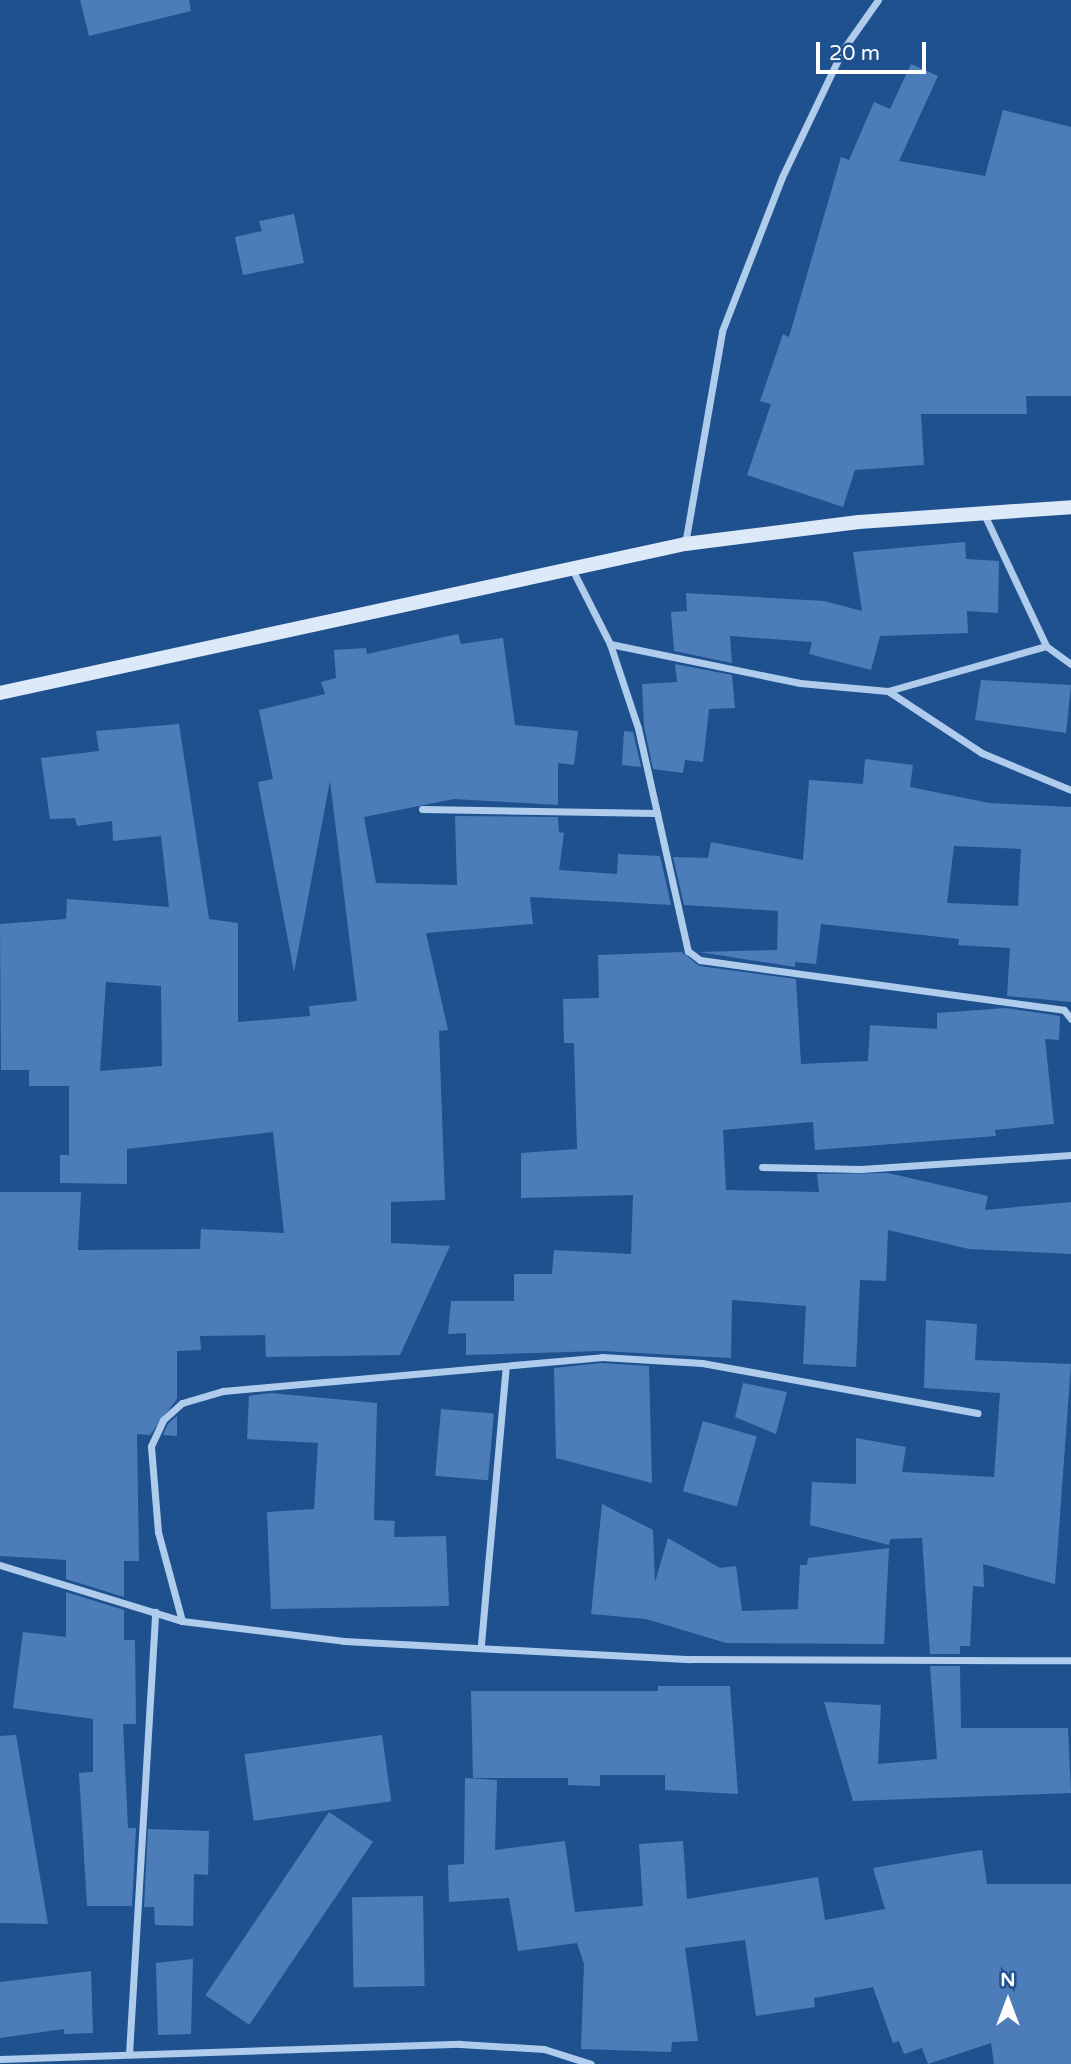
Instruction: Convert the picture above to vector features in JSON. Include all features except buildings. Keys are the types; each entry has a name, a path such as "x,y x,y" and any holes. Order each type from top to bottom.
{"street":[{"path":"685,544 722,331 788,164 842,51 878,0"},
{"path":"0,693 685,544 984,513 1071,507"},
{"path":"984,513 1046,646 1071,664"},
{"path":"572,569 610,644 657,813 682,934 700,960 1064,1010 1071,1019"},
{"path":"610,644 800,683 888,691 1046,646"},
{"path":"888,691 982,753 1071,790"},
{"path":"422,808 657,813"},
{"path":"762,1167 861,1168 1071,1154"},
{"path":"183,1621 151,1483 151,1446 163,1420 182,1403 223,1391 602,1357 702,1363 977,1413"},
{"path":"481,1644 506,1366"},
{"path":"0,1565 183,1621 344,1641 481,1644 691,1659 1071,1660"},
{"path":"129,2054 155,1612"},
{"path":"0,2059 460,2044 544,2049 591,2064"}]}
